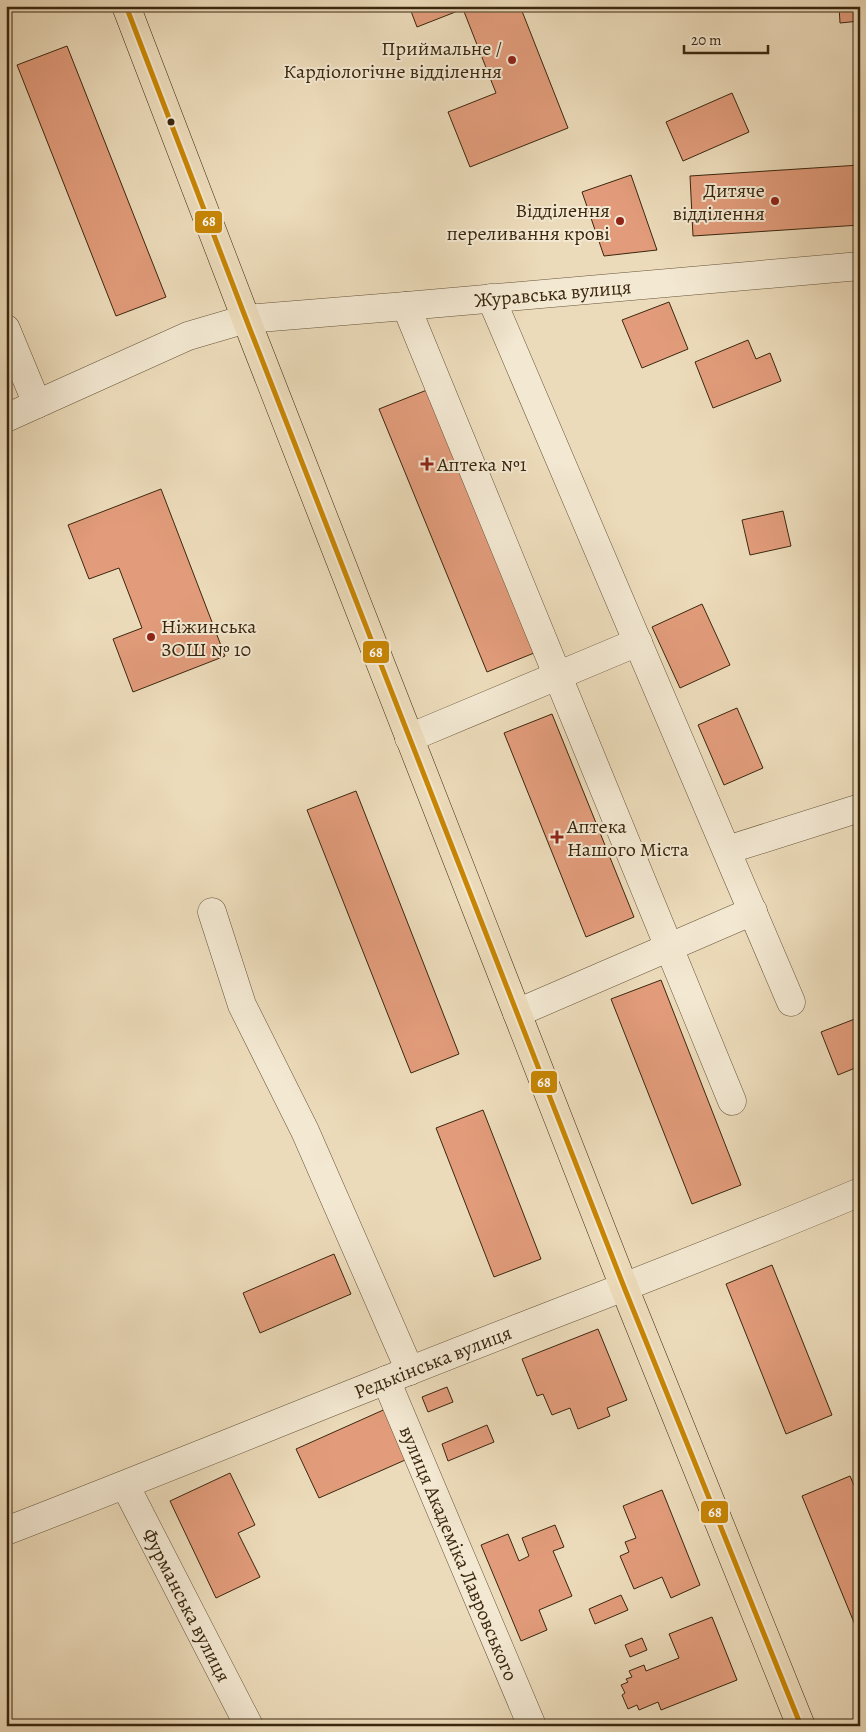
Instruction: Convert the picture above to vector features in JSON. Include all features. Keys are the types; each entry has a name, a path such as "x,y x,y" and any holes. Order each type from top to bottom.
{"main road":[{"path":"126,6 246,319 624,1287 801,1726"}],"street":[{"name":"Журавська вулиця","path":"6,418 188,336 246,319 860,266"},
{"path":"491,298 791,1002"},
{"path":"406,306 732,1101"},
{"path":"6,329 37,404"},
{"path":"409,738 638,642"},
{"path":"727,850 860,808"},
{"name":"вулиця Академіка Лавровського","path":"212,912 242,1005 305,1131 532,1726"},
{"path":"517,1013 753,912"},
{"name":"Редькінська вулиця","path":"6,1531 769,1231 860,1192"},
{"name":"Фурманська вулиця","path":"125,1485 249,1726"}],"building":[{"name":"Приймальне / Кардіологічне відділення","path":"409,6 520,6 568,128 470,167 448,112 496,93 463,9 417,27"},
{"path":"839,6 860,6 860,21 840,23"},
{"path":"67,46 166,297 116,316 17,65"},
{"path":"732,93 749,132 683,161 666,122"},
{"name":"Дитяче відділення","path":"860,165 860,225 693,236 690,176"},
{"name":"Відділення переливання крові","path":"631,175 657,250 604,256 582,192"},
{"path":"669,302 688,349 642,368 622,320"},
{"path":"748,340 756,359 770,353 781,381 713,408 695,362"},
{"path":"432,388 539,651 487,672 379,409"},
{"path":"161,489 225,656 133,692 113,639 142,628 119,568 89,579 68,525"},
{"path":"783,511 791,546 750,555 742,520"},
{"path":"702,604 730,665 680,688 652,627"},
{"path":"737,708 763,768 724,785 698,725"},
{"path":"552,714 634,917 586,937 504,733"},
{"path":"356,791 459,1054 411,1073 307,810"},
{"path":"661,980 741,1185 692,1204 611,999"},
{"path":"860,1017 860,1066 838,1075 821,1032"},
{"path":"483,1110 541,1259 494,1277 436,1128"},
{"path":"334,1254 351,1294 260,1333 243,1293"},
{"path":"772,1265 832,1415 786,1434 726,1284"},
{"path":"598,1329 627,1400 607,1408 610,1416 578,1429 570,1408 552,1415 543,1394 537,1396 522,1359"},
{"path":"447,1387 453,1402 428,1412 422,1397"},
{"path":"390,1407 412,1457 319,1498 296,1449"},
{"path":"487,1425 494,1442 448,1461 442,1444"},
{"path":"230,1473 255,1525 238,1533 260,1577 216,1598 170,1501"},
{"path":"850,1476 860,1499 860,1637 802,1496"},
{"path":"662,1490 700,1585 671,1598 662,1577 634,1589 620,1556 629,1552 625,1542 636,1538 623,1506"},
{"path":"555,1525 564,1547 553,1551 572,1596 539,1610 547,1630 521,1641 481,1545 508,1534 519,1561 529,1556 522,1538"},
{"path":"621,1595 628,1610 595,1624 589,1609"},
{"path":"712,1617 737,1680 661,1710 658,1702 639,1710 637,1705 628,1709 622,1695 625,1693 621,1685 628,1682 626,1679 632,1677 629,1671 644,1665 646,1671 679,1658 669,1634"},
{"path":"642,1638 647,1650 630,1657 625,1645"}],"transit line":[{"name":"68","path":"126,6 246,319 624,1287 801,1726"}],"place":[{"name":"Приймальне / Кардіологічне відділення","path":"512,60"},
{"name":"Дитяче відділення","path":"775,201"},
{"name":"Відділення переливання крові","path":"620,221"},
{"name":"Аптека №1","path":"427,464"},
{"name":"Ніжинська ЗОШ № 10","path":"151,637"},
{"name":"Аптека Нашого Міста","path":"557,837"}]}
